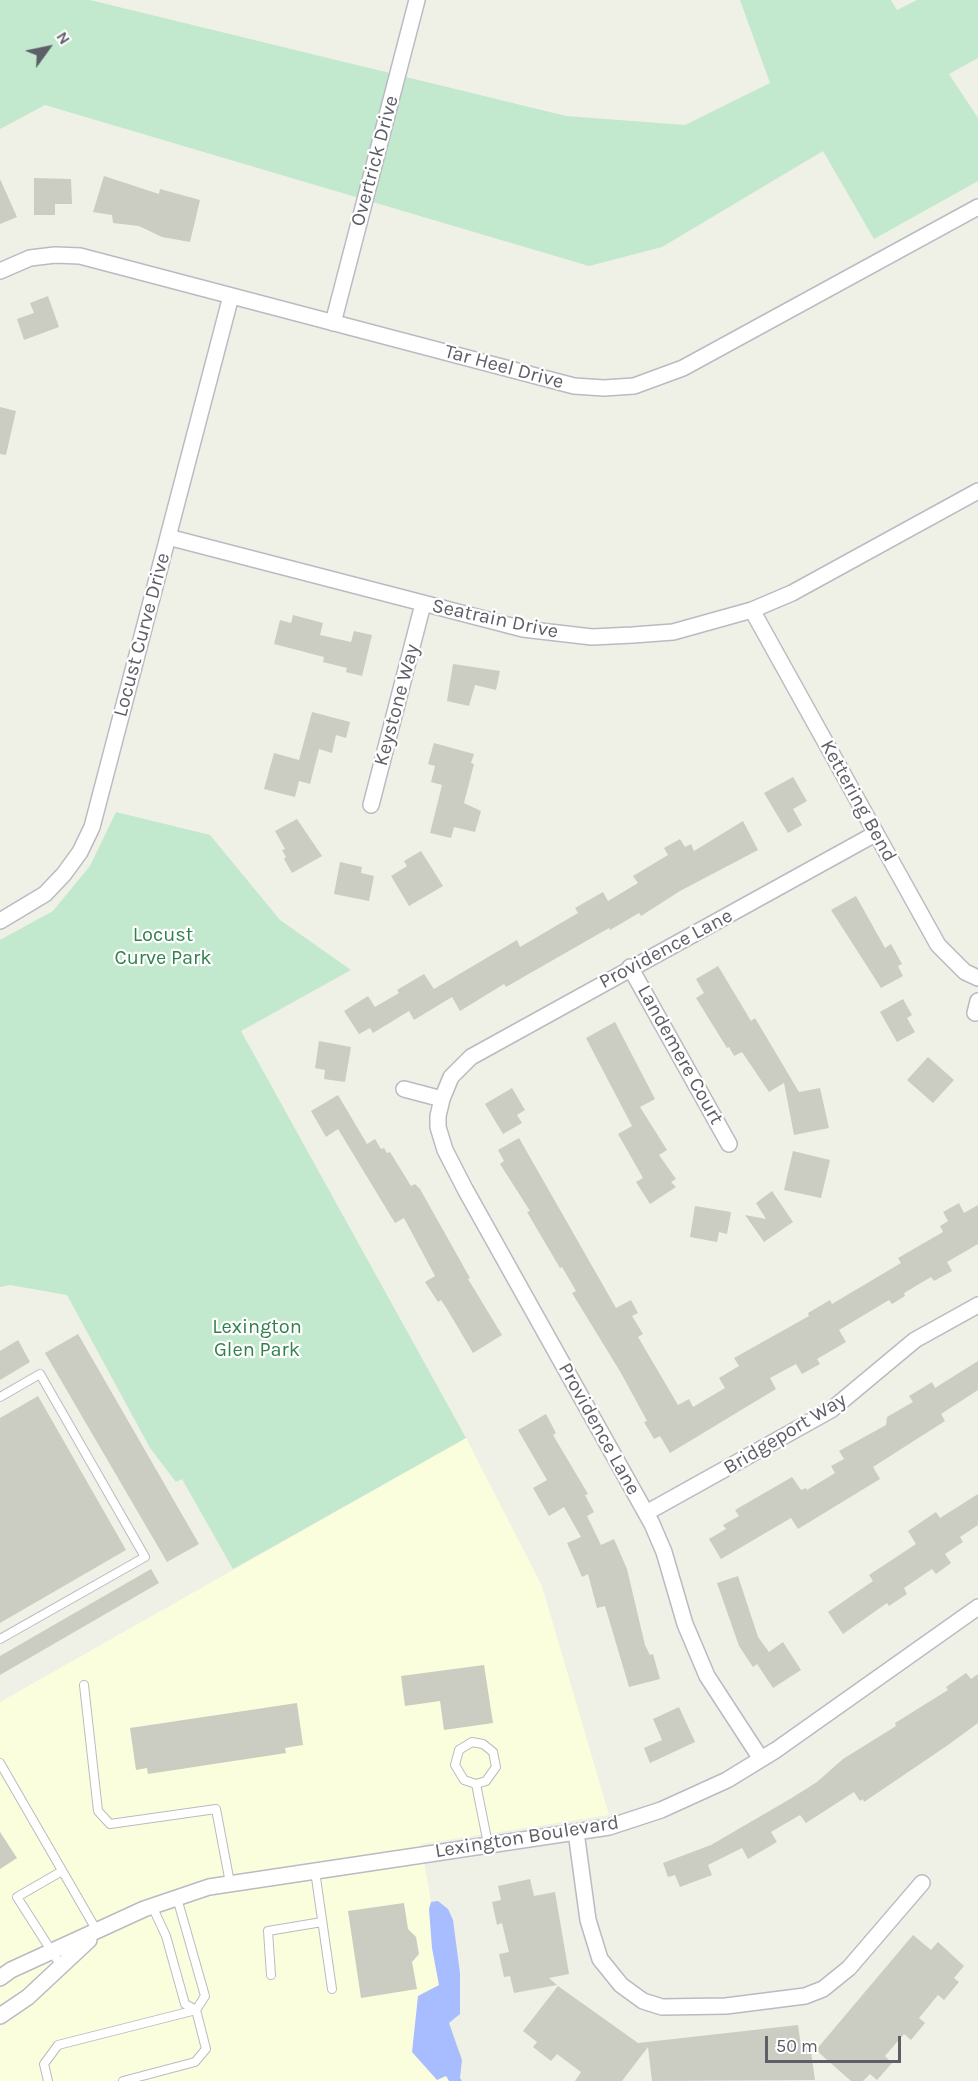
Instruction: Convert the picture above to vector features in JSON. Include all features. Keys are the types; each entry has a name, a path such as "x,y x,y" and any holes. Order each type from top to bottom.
{"street":[{"name":"Overtrick Drive","path":"333,322 417,0"},
{"name":"Tar Heel Drive","path":"0,271 30,258 55,255 80,256 574,386 604,388 634,386 683,368 978,207"},
{"name":"Locust Curve Drive","path":"0,921 45,894 80,852 92,827 231,296"},
{"name":"Seatrain Drive","path":"168,537 523,630 592,637 673,632 752,610 792,592 978,491"},
{"name":"Keystone Way","path":"371,805 423,604"},
{"name":"Kettering Bend","path":"752,610 938,945 965,972 978,978"},
{"name":"Providence Lane","path":"761,1759 706,1676 694,1649 664,1552 646,1513 445,1150 438,1127 442,1099 451,1077 471,1058 630,967 875,834"},
{"name":"Landemere Court","path":"630,967 729,1144"},
{"path":"404,1089 442,1099"},
{"name":"Bridgeport Way","path":"646,1513 831,1410 915,1340 978,1305"},
{"name":"Lexington Boulevard","path":"0,1978 152,1906 230,1883 609,1827 661,1810 703,1792 761,1759 978,1607"},
{"path":"576,1832 588,1920 600,1959 621,1985 643,2001 662,2007 726,2006 805,1996 823,1989 849,1968 922,1883"},
{"name":"Lexington Boulevard","path":"0,2016 28,1997 98,1932"}],"lane":[{"path":"0,1397 40,1374 145,1557 0,1639"},
{"path":"84,1685 98,1811 110,1824 216,1809 230,1883"},
{"path":"472,1742 483,1744 493,1752 496,1767 486,1781 476,1784 464,1780 455,1765 459,1750 472,1742"},
{"path":"0,1763 98,1932"},
{"path":"476,1784 488,1844"},
{"path":"314,1869 332,1989"},
{"path":"61,1966 16,1897 62,1871"},
{"path":"123,2081 195,2062 206,2049 196,2010 204,1996 177,1897"},
{"path":"152,1906 166,1936 185,2004 196,2010"},
{"path":"272,1975 268,1931 322,1922"},
{"path":"48,2081 44,2064 58,2045 196,2010"}],"shaded area":[{"path":"466,1438 542,1586 609,1815 421,1844 431,1902 432,1948 439,1985 449,2081 0,2081 0,1702"}],"green space":[{"path":"0,0 90,0 566,116 685,125 770,83 740,0 891,0 897,10 917,0 978,0 978,58 949,74 978,118 978,181 874,239 823,151 662,247 589,266 45,105 0,129"},
{"path":"116,812 210,835 280,920 351,970 241,1031 466,1438 233,1569 182,1479 176,1482 150,1448 67,1295 10,1285 0,1287 0,940 53,911 90,866"}],"water":[{"path":"438,1901 448,1909 453,1920 460,1973 460,2014 449,2023 462,2060 460,2078 462,2081 449,2081 446,2076 437,2080 412,2052 418,1996 439,1985 432,1948 429,1909 431,1902"}],"building":[{"path":"104,176 159,194 160,189 200,200 190,242 162,237 139,226 113,223 112,215 93,212"},
{"path":"34,178 71,179 72,204 55,204 55,215 34,215"},
{"path":"0,179 17,217 0,224"},
{"path":"48,296 59,327 24,340 17,319 34,313 30,303"},
{"path":"0,407 16,411 6,455 0,454"},
{"path":"293,615 323,623 320,635 351,642 354,631 372,635 362,676 346,672 347,668 323,662 324,657 274,644 280,620 291,623"},
{"path":"453,664 500,671 496,690 475,685 469,706 447,701"},
{"path":"312,712 350,722 346,738 336,735 332,753 319,749 310,784 299,781 295,797 264,789 274,753 299,760"},
{"path":"434,743 474,754 471,763 474,764 464,803 481,811 475,832 454,827 451,838 430,833 442,785 431,782 435,766 428,764"},
{"path":"793,777 807,801 793,809 802,825 788,833 764,793"},
{"path":"297,819 322,856 292,873 284,859 286,857 282,850 285,849 275,831"},
{"path":"743,821 758,850 680,891 641,916 639,913 610,930 609,928 506,987 504,984 460,1011 452,997 414,1020 409,1011 373,1033 370,1028 359,1034 344,1011 368,996 375,1007 399,993 397,990 424,974 434,989 517,940 520,947 578,913 575,908 603,892 608,901 638,883 633,876 668,855 664,848 680,839 685,847 691,844 694,851"},
{"path":"421,851 443,886 409,906 391,876 407,866 404,861"},
{"path":"340,862 362,867 361,873 374,876 369,901 334,894"},
{"path":"856,896 885,948 891,944 902,964 898,966 903,976 881,988 831,910"},
{"path":"718,966 751,1021 755,1018 799,1092 820,1088 829,1128 794,1135 784,1083 769,1092 742,1052 734,1056 729,1047 727,1048 696,998 704,993 696,979"},
{"path":"903,999 912,1015 907,1018 915,1032 897,1042 880,1012"},
{"path":"615,1022 655,1099 640,1107 667,1150 659,1155 676,1179 671,1182 676,1187 650,1204 636,1182 643,1178 618,1134 632,1126 586,1038"},
{"path":"319,1041 351,1047 345,1082 324,1079 325,1070 315,1068"},
{"path":"928,1057 954,1080 933,1103 907,1080"},
{"path":"512,1088 525,1110 517,1115 522,1123 503,1134 485,1104"},
{"path":"338,1095 367,1144 375,1139 381,1149 384,1148 387,1153 390,1152 411,1186 415,1184 420,1189 470,1278 468,1279 502,1335 473,1353 441,1300 438,1302 425,1282 435,1276 404,1218 395,1223 338,1129 326,1137 311,1111"},
{"path":"519,1138 616,1308 631,1300 638,1313 632,1316 643,1334 638,1337 678,1405 689,1399 693,1407 725,1388 719,1378 739,1366 734,1358 809,1316 808,1313 830,1300 832,1304 901,1263 898,1258 943,1232 940,1226 948,1221 943,1212 959,1203 964,1213 978,1205 978,1244 947,1262 952,1271 934,1281 931,1277 904,1293 905,1296 892,1304 889,1300 839,1330 846,1342 817,1359 820,1364 802,1374 796,1364 770,1378 776,1389 670,1453 660,1436 654,1439 644,1422 647,1421 621,1373 572,1293 576,1291 562,1267 560,1268 527,1212 530,1211 500,1164 504,1161 498,1150"},
{"path":"793,1151 830,1160 821,1198 784,1190"},
{"path":"772,1191 793,1222 764,1242 745,1215 766,1219 756,1203"},
{"path":"695,1206 731,1212 727,1234 719,1232 717,1242 690,1237"},
{"path":"78,1334 199,1544 167,1562 45,1353"},
{"path":"18,1340 30,1362 0,1380 0,1351"},
{"path":"978,1361 978,1390 941,1414 945,1421 873,1467 880,1479 798,1529 791,1518 721,1559 709,1539 726,1529 723,1525 739,1516 735,1510 792,1477 801,1490 806,1488 807,1490 835,1473 831,1466 844,1459 839,1451 886,1425 887,1417 913,1402 909,1396 932,1382 935,1388"},
{"path":"38,1396 126,1550 0,1623 0,1418"},
{"path":"546,1414 556,1433 553,1435 588,1494 585,1495 594,1512 587,1516 601,1545 614,1539 627,1569 645,1645 650,1655 653,1654 660,1679 629,1687 605,1606 597,1608 588,1574 582,1577 567,1543 581,1537 564,1507 549,1516 533,1488 547,1480 518,1430"},
{"path":"978,1494 978,1525 960,1537 963,1542 945,1554 951,1563 936,1574 932,1569 904,1588 907,1594 889,1606 887,1603 843,1634 828,1612 873,1581 869,1575 916,1544 908,1531 936,1512 940,1518"},
{"path":"151,1569 159,1583 0,1675 0,1656"},
{"path":"738,1576 758,1637 769,1652 783,1642 801,1670 773,1688 757,1664 753,1667 739,1646 717,1583"},
{"path":"484,1665 493,1723 444,1730 440,1701 405,1706 401,1676"},
{"path":"966,1673 971,1679 978,1674 978,1723 948,1745 864,1802 863,1799 860,1801 854,1792 806,1823 800,1815 771,1832 777,1842 748,1859 742,1848 708,1865 712,1875 680,1887 675,1875 668,1877 663,1863 711,1845 790,1799 817,1782 843,1759 896,1726 895,1723 948,1690 946,1687"},
{"path":"297,1703 303,1745 285,1748 286,1753 148,1774 147,1768 136,1770 130,1728"},
{"path":"679,1707 695,1742 650,1763 644,1748 662,1740 653,1719"},
{"path":"0,1832 17,1858 0,1869"},
{"path":"530,1879 534,1896 555,1892 569,1974 549,1978 557,1985 514,1993 510,1976 504,1977 499,1954 509,1952 502,1923 497,1925 492,1902 501,1900 498,1886"},
{"path":"404,1903 408,1929 416,1937 419,1954 412,1962 417,1989 361,1998 348,1911"},
{"path":"913,1935 931,1950 938,1942 964,1966 954,1978 959,1982 944,2000 938,1995 919,2018 925,2023 911,2040 904,2034 885,2056 892,2063 877,2080 870,2074 863,2081 851,2081 816,2050"},
{"path":"558,1986 638,2043 798,2025 801,2046 810,2045 815,2080 652,2081 648,2047 622,2081 575,2081 581,2072 557,2054 551,2061 533,2047 537,2042 523,2031"}],"park label":[{"name":"Locust Curve Park","path":"163,946"},
{"name":"Lexington Glen Park","path":"257,1338"}]}
